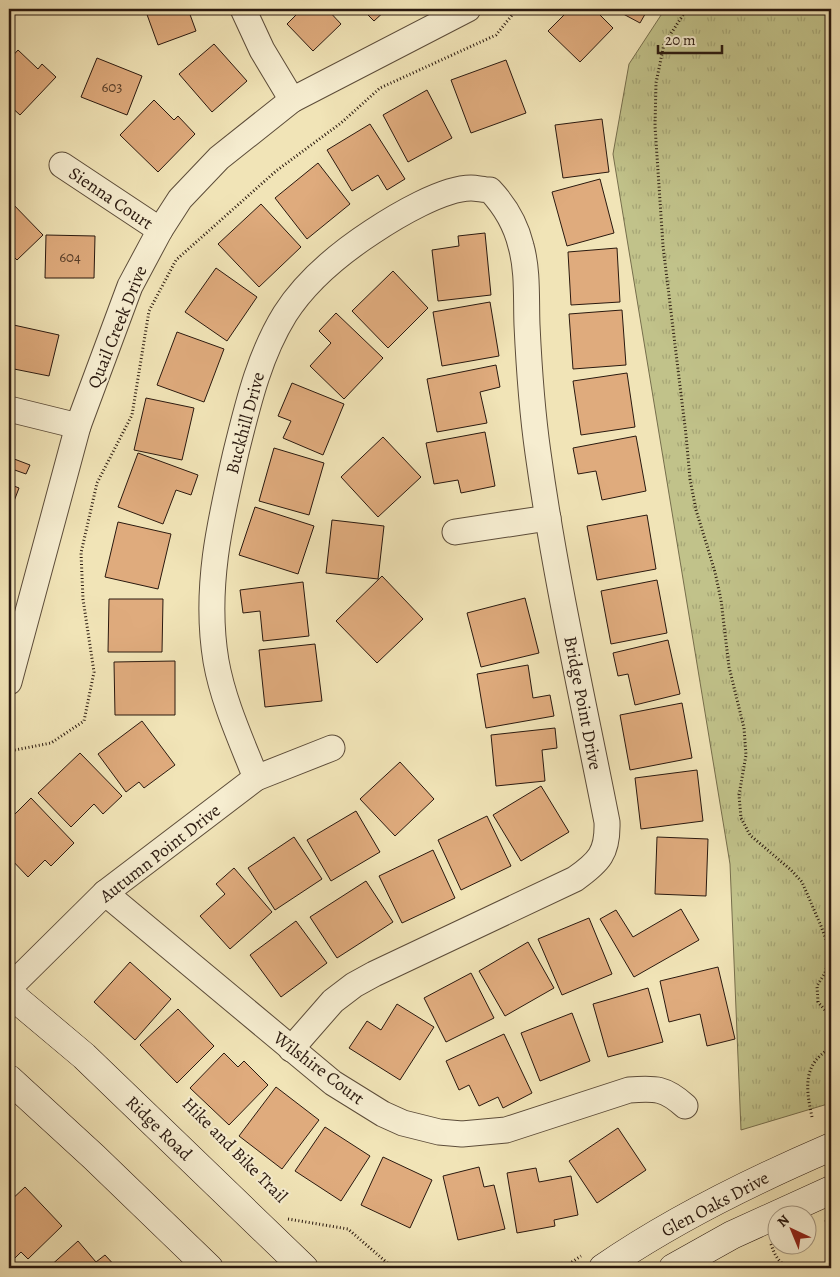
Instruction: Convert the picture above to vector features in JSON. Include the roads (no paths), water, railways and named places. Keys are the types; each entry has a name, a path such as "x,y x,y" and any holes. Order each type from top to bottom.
{"main road":[{"name":"Ridge Road","path":"9,993 84,1056 304,1268"},
{"path":"9,1079 94,1157 209,1268"},
{"name":"Glen Oaks Drive","path":"603,1268 692,1213 831,1147"},
{"name":"Glen Oaks Drive","path":"674,1268 732,1235 831,1190"}],"street":[{"path":"243,9 262,50 292,100"},
{"name":"Quail Creek Drive","path":"9,682 78,426 130,286 160,230 180,199 218,158 292,100 468,9"},
{"name":"Sienna Court","path":"62,165 160,230"},
{"name":"Buckhill Drive","path":"256,778 222,685 214,644 212,600 214,563 220,521 257,373 274,334 303,290 329,265 361,239 392,218 421,203 455,191 471,188 490,190"},
{"name":"Bridge Point Drive","path":"291,1048 334,1001 354,985 575,879 594,865 604,851 608,837 607,822 548,518 538,453 530,378 522,247 515,227 506,210 490,190"},
{"path":"9,409 78,426"},
{"path":"455,532 548,518"},
{"name":"Autumn Point Drive","path":"9,988 105,893 256,778 332,748"},
{"name":"Wilshire Court","path":"105,893 333,1083 383,1114 403,1123 439,1132 462,1134 506,1130 629,1090 649,1088 665,1091 686,1106"}]}
